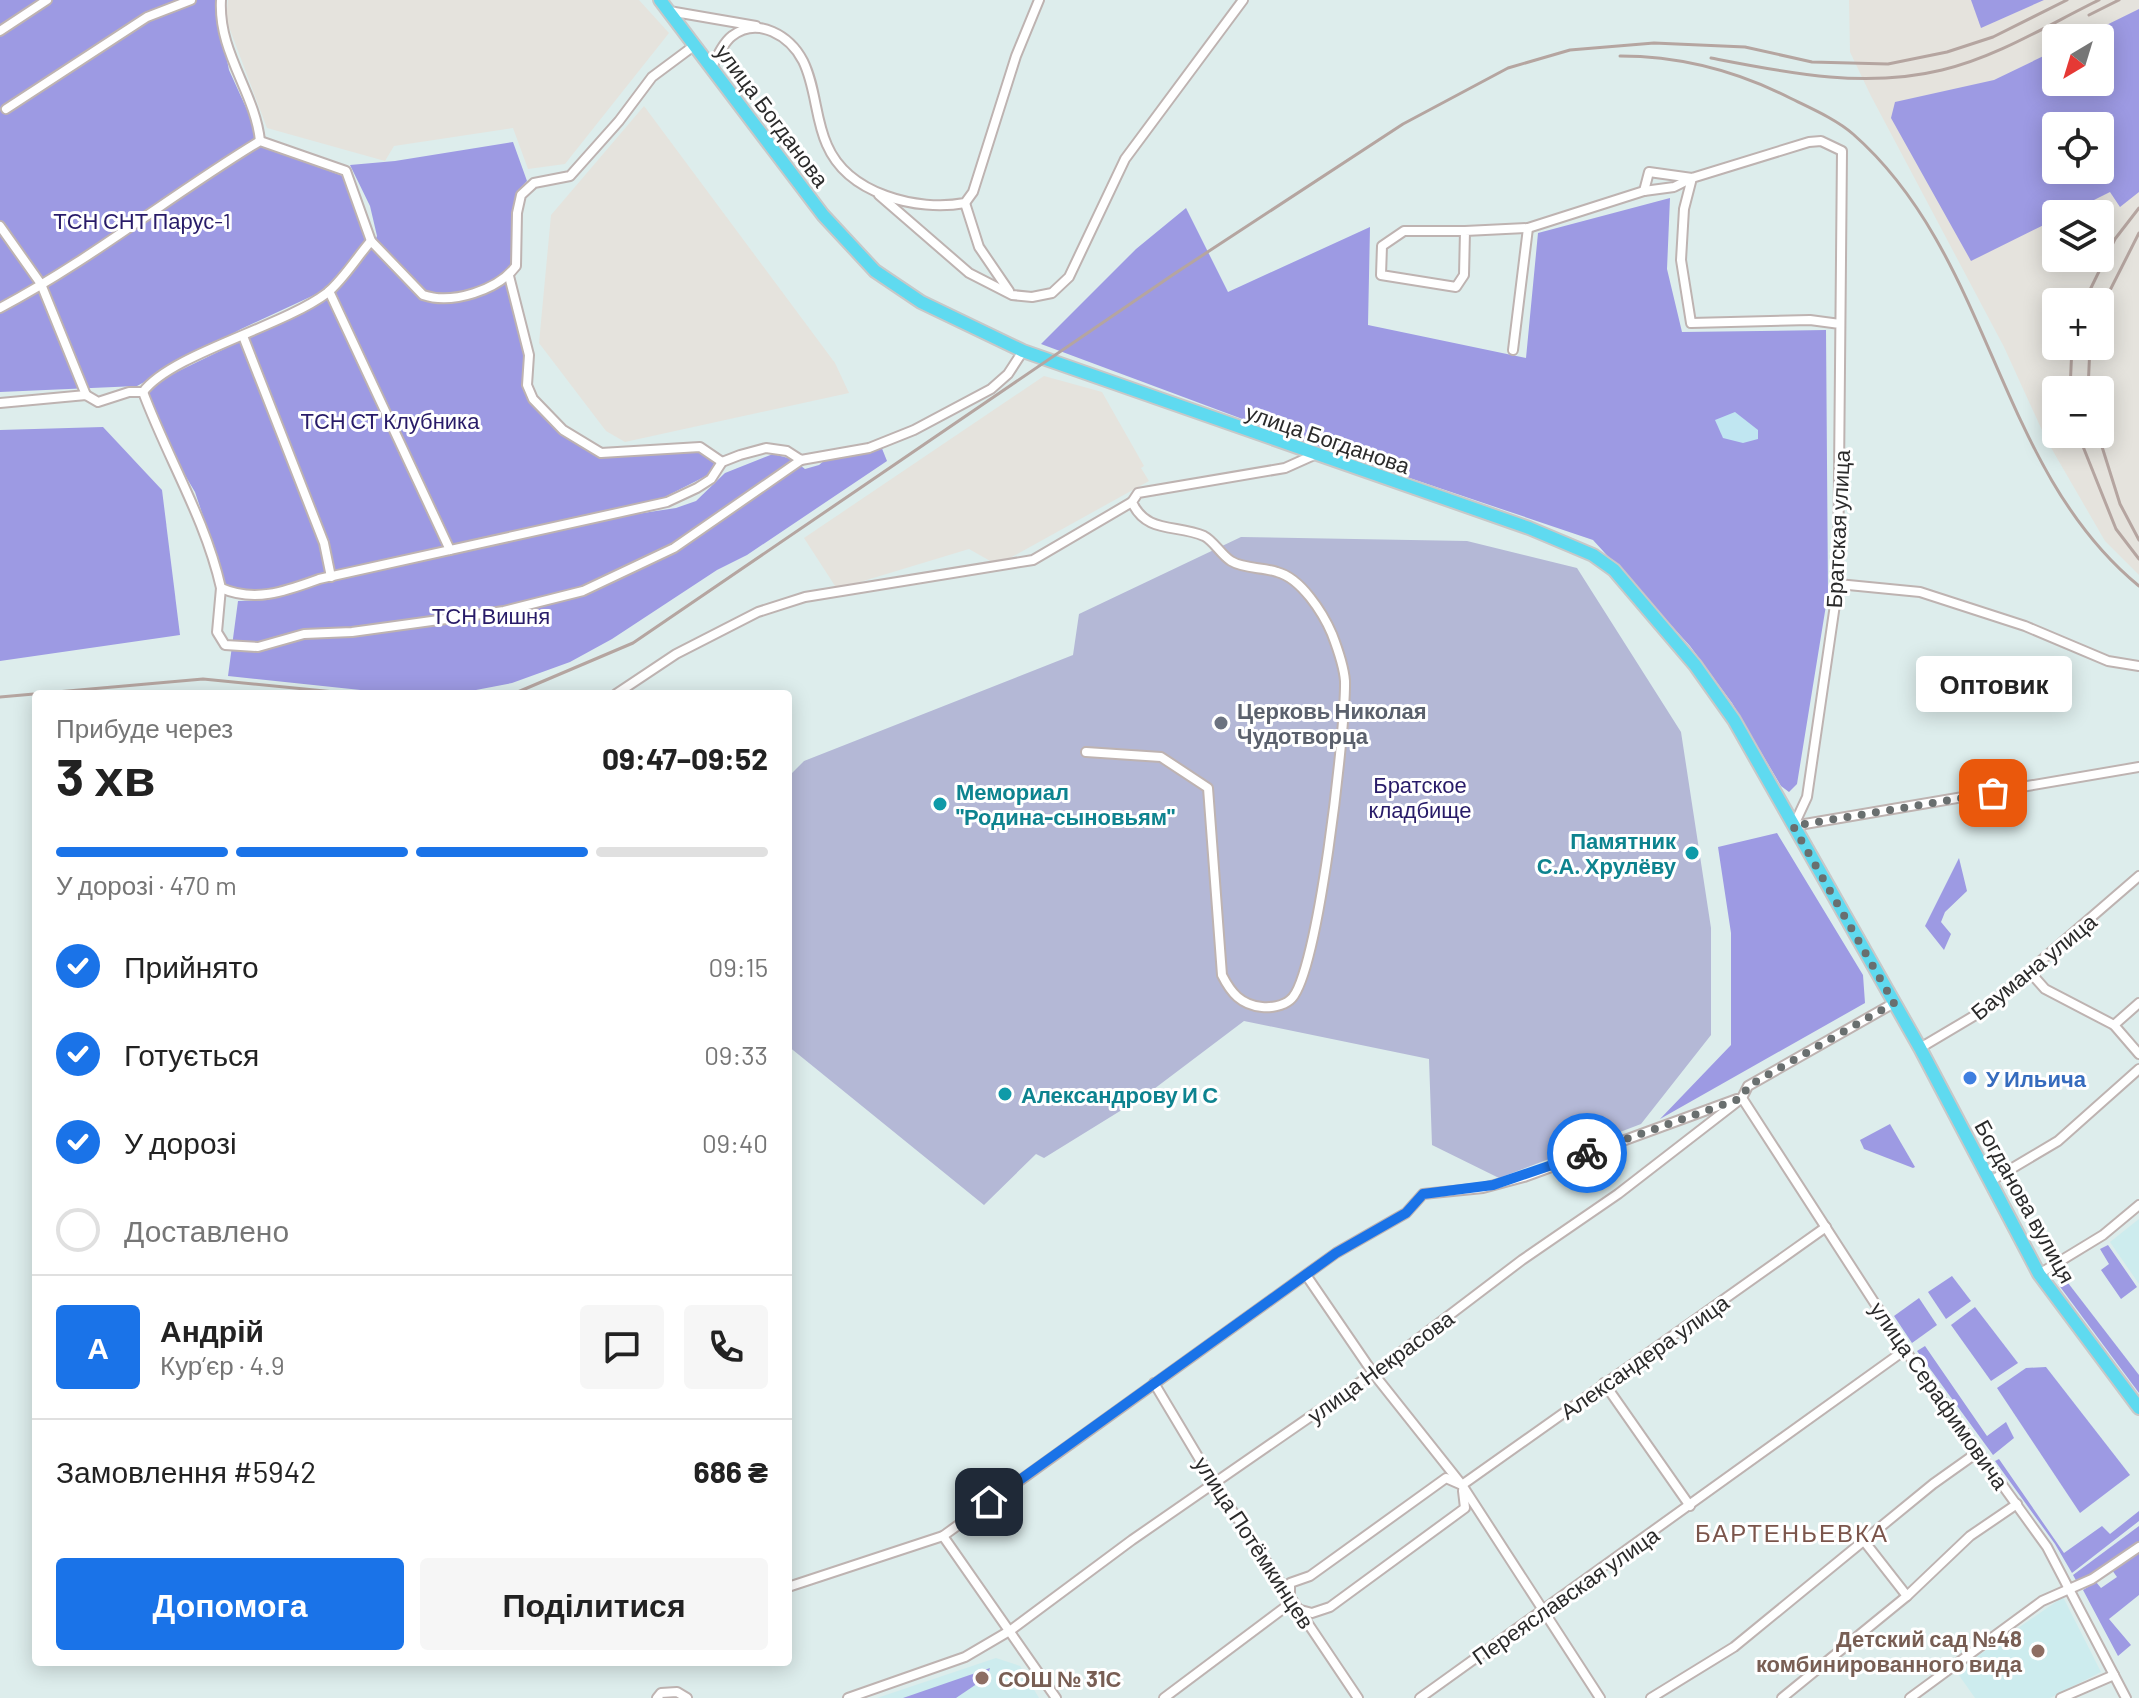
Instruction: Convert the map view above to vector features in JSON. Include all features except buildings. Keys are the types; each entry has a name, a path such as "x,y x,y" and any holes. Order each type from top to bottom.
{"main road":[{"name":"улица Богданова","path":"660,0 823,215 875,271 921,302 1023,351 1529,528 1593,555 1614,570 1695,665 1734,720 1894,1003"},
{"name":"Богданова вулиця","path":"1894,1003 2039,1274 2139,1408"}],"street":[{"path":"0,31 47,0"},
{"path":"6,109 147,17 191,0"},
{"path":"221,0 231,64 256,120 260,141"},
{"path":"878,195 946,207 965,203 973,192 1016,56 1039,0"},
{"path":"669,11 772,30 787,41 803,61 827,146 848,172 969,273 1012,295 1032,297 1052,293 1069,277 1125,159 1243,0"},
{"path":"712,67 733,35 756,26"},
{"path":"260,141 346,171 371,241 423,295 434,299 497,286 516,266 517,213 521,195 534,183 570,176 619,121 652,77 695,45"},
{"path":"0,308 260,141"},
{"name":"Братская улица","path":"1692,178 1809,142 1821,141 1842,151 1838,584 1807,797 1793,826"},
{"path":"1644,191 1649,172 1692,178"},
{"path":"1465,231 1464,275 1456,287 1381,275 1382,246 1404,231 1528,228 1644,191 1674,187 1692,178"},
{"path":"1692,178 1684,209 1681,260 1691,323 1810,320 1840,324"},
{"path":"965,203 979,247 1012,295"},
{"path":"0,226 41,284 86,395"},
{"path":"1513,350 1528,228"},
{"path":"143,392 151,381 163,374 329,291 371,241"},
{"path":"509,276 529,355 527,385 533,399 563,430 601,453 700,447 722,462"},
{"path":"329,291 450,550"},
{"path":"243,336 324,543 331,577"},
{"path":"143,392 165,450 194,502 221,588 217,632 225,645 258,647 304,634 352,632 504,611 583,591 674,548 801,460 869,448 949,414 1008,374 1023,351"},
{"path":"0,403 86,395 98,402 129,392 143,392"},
{"path":"221,588 242,597 256,596 667,502 711,479 722,462 766,448 787,451 801,460"},
{"path":"622,690 676,654 758,612 805,597 1033,560 1132,502 1138,493 1285,468 1314,455"},
{"path":"1086,752 1161,757 1208,788 1222,975 1230,990 1247,1006 1271,1008 1291,1000 1305,977 1332,822 1343,733 1345,677 1332,633 1304,591 1281,572 1233,562 1206,537 1159,527 1138,516 1132,502"},
{"path":"1838,584 1920,592 2025,626 2108,661 2139,666"},
{"path":"1793,826 2139,767"},
{"name":"Баумана улица","path":"1920,1048 1984,1010 2139,876"},
{"path":"2029,971 2045,989 2114,1025 2139,1054"},
{"name":"улица Некрасова","path":"848,1698 965,1657 1011,1630 1132,1540 1373,1373 1522,1260 1618,1194 1742,1098 1748,1086 1894,1003"},
{"path":"2114,1025 2139,1003"},
{"path":"1989,1182 2058,1141 2139,1069"},
{"path":"792,1586 943,1536 1336,1253 1406,1213 1423,1194 1483,1188 1524,1177 1707,1108 1742,1098"},
{"name":"улица Серафимовича","path":"1742,1098 1905,1350 2047,1547 2126,1698"},
{"path":"2039,1274 2103,1235 2139,1205"},
{"name":"Александера улица","path":"1164,1698 1284,1608 1290,1600 1290,1583 1310,1576 1446,1478 1462,1485 1826,1227"},
{"path":"1306,1275 1373,1373 1462,1485 1600,1698"},
{"name":"Переяславская улица","path":"1420,1698 1905,1350"},
{"name":"улица Потёмкинцев","path":"1154,1383 1215,1485 1358,1698"},
{"path":"1604,1383 1690,1506"},
{"path":"1651,1698 1734,1647 1978,1452"},
{"path":"1284,1608 1312,1613 1330,1607 1465,1508 1462,1485"},
{"path":"1782,1698 1907,1596 1970,1536 2017,1504"},
{"path":"943,1536 1056,1698"},
{"path":"1864,1541 1907,1596"},
{"path":"1910,1698 2042,1601 2092,1579 2139,1547"},
{"path":"2061,1698 2114,1675"},
{"path":"657,1698 661,1693 677,1692 687,1698"}],"shaded area":[{"path":"228,0 639,0 669,33 565,164 528,169 513,128 394,146 385,161 267,128 226,19"},
{"path":"1849,0 2139,0 2139,575 2105,541 2051,448 2114,448 2114,376 2042,376 2042,430 2004,347 1850,52"},
{"path":"644,106 835,363 849,393 625,442 606,431 539,343 551,215"},
{"path":"1044,376 1102,392 1144,466 1141,468 1149,481 1010,558 992,562 969,549 837,589 804,538"},
{"path":"2139,1219 2139,1284 2110,1242"},
{"name":"Детский сад №48 комбинированного вида","path":"2063,1597 2101,1672 2050,1698 1975,1698 1956,1671"},
{"name":"СОШ № 31С","path":"996,1658 1020,1666 1039,1698 877,1698"}],"green space":[{"name":"ТСН СНТ Парус-1","path":"0,0 215,0 229,70 264,147 343,176 366,242 323,291 241,329 137,386 0,392"},
{"path":"1971,0 2044,0 1981,28"},
{"path":"2139,9 2139,192 2120,207 2110,192 2094,200 2042,200 2042,226 1971,261 1891,118 1895,102 1994,80 2042,57 2042,96 2114,96 2114,24 2108,24"},
{"name":"ТСН СТ Клубника","path":"513,142 527,181 516,193 513,262 508,284 525,354 529,400 601,455 697,450 715,462 708,475 653,503 283,588 243,594 226,585 195,492 170,450 147,394 152,384 327,299 372,248 377,236 370,206 350,165"},
{"path":"1670,198 1667,269 1682,332 1826,330 1828,593 1797,784 1789,792 1781,786 1732,703 1690,646 1593,540 1312,445 1041,344 1136,249 1186,208 1228,292 1370,227 1368,325 1526,358 1538,233"},
{"path":"103,427 162,490 180,635 0,661 0,430"},
{"name":"ТСН Вишня","path":"881,446 887,461 747,555 717,570 612,639 570,662 512,683 476,690 361,690 228,676 238,601 267,600 325,582 584,522 676,508 696,501 725,473 773,454 792,459 805,469 819,465 831,455"},
{"name":"Братское кладбище","path":"1241,537 1467,541 1577,568 1681,732 1711,928 1711,1035 1641,1124 1499,1178 1432,1145 1429,1059 1244,1021 1146,1095 1044,1158 1036,1154 984,1205 792,1049 792,773 804,761 1073,655 1079,614"},
{"path":"1777,833 1863,975 1865,1003 1660,1119 1731,1045 1731,933 1718,847"},
{"path":"1959,858 1967,891 1945,912 1941,922 1951,934 1944,950 1925,926"},
{"path":"1890,1124 1915,1167 1864,1149 1860,1140"},
{"path":"2108,1245 2137,1287 2121,1299 2101,1270 2109,1264 2100,1249"},
{"path":"1952,1276 1971,1301 1946,1319 1928,1292"},
{"path":"2065,1279 2139,1375 2139,1393 2058,1284"},
{"path":"1919,1298 1937,1325 1912,1343 1894,1316"},
{"path":"1975,1307 2018,1363 1991,1381 1951,1325"},
{"path":"1925,1346 1987,1436 2006,1422 2014,1438 1993,1455 1917,1351"},
{"path":"2046,1367 2130,1475 2080,1513 1997,1388 2026,1368"},
{"path":"1999,1459 2064,1553 2102,1526 2110,1534 2139,1511 2139,1521 2072,1573 2055,1544 1995,1461"},
{"path":"2139,1526 2139,1543 2078,1584 2073,1575"},
{"path":"2139,1550 2139,1595 2109,1619 2131,1645 2118,1656 2083,1590 2096,1582 2101,1588 2117,1577 2112,1570"},
{"path":"990,1668 987,1677 956,1698 903,1698"}],"sand":[{"path":"1735,412 1758,430 1758,439 1743,443 1723,438 1715,420"}],"railway":[{"path":"522,690 633,643 1174,274 1403,124 1508,68 1570,50 1654,43 1745,47 1812,62 1888,64 1947,52 1993,37 2067,0"},
{"path":"1711,58 1826,77 1913,76 1983,57 2099,0"},
{"path":"2089,15 2119,0"},
{"path":"1620,56 1686,62 1749,80 1814,110 1853,134 1900,184 1936,240 2053,483 2091,538 2139,586"},
{"path":"2091,288 2115,239 2139,208"},
{"path":"2111,288 2139,233"},
{"path":"2071,360 2071,376"},
{"path":"2089,360 2089,376"},
{"path":"2084,448 2116,529 2139,559"},
{"path":"2102,448 2120,504 2139,540"},
{"path":"79,690 203,679 314,690"},
{"path":"0,697 32,694"}],"way so far":[{"path":"1587,1153 1742,1098 1748,1086 1894,1003 1793,826 1993,793"}],"place":[{"name":"Церковь Николая Чудотворца","path":"1221,723"},
{"name":"Оптовик","path":"1993,793"},
{"name":"Мемориал \"Родина-сыновьям\"","path":"940,804"},
{"name":"Памятник С.А. Хрулёву","path":"1692,853"},
{"name":"У Ильича","path":"1970,1078"},
{"name":"Александрову И С","path":"1005,1094"},
{"name":"Детский сад №48 комбинированного вида","path":"2038,1651"},
{"name":"СОШ № 31С","path":"982,1678"}],"district":[{"name":"БАРТЕНЬЕВКА","path":"1792,1532"}],"route":[{"path":"989,1502 1336,1253 1406,1213 1423,1194 1483,1188 1524,1177 1587,1153"}]}
